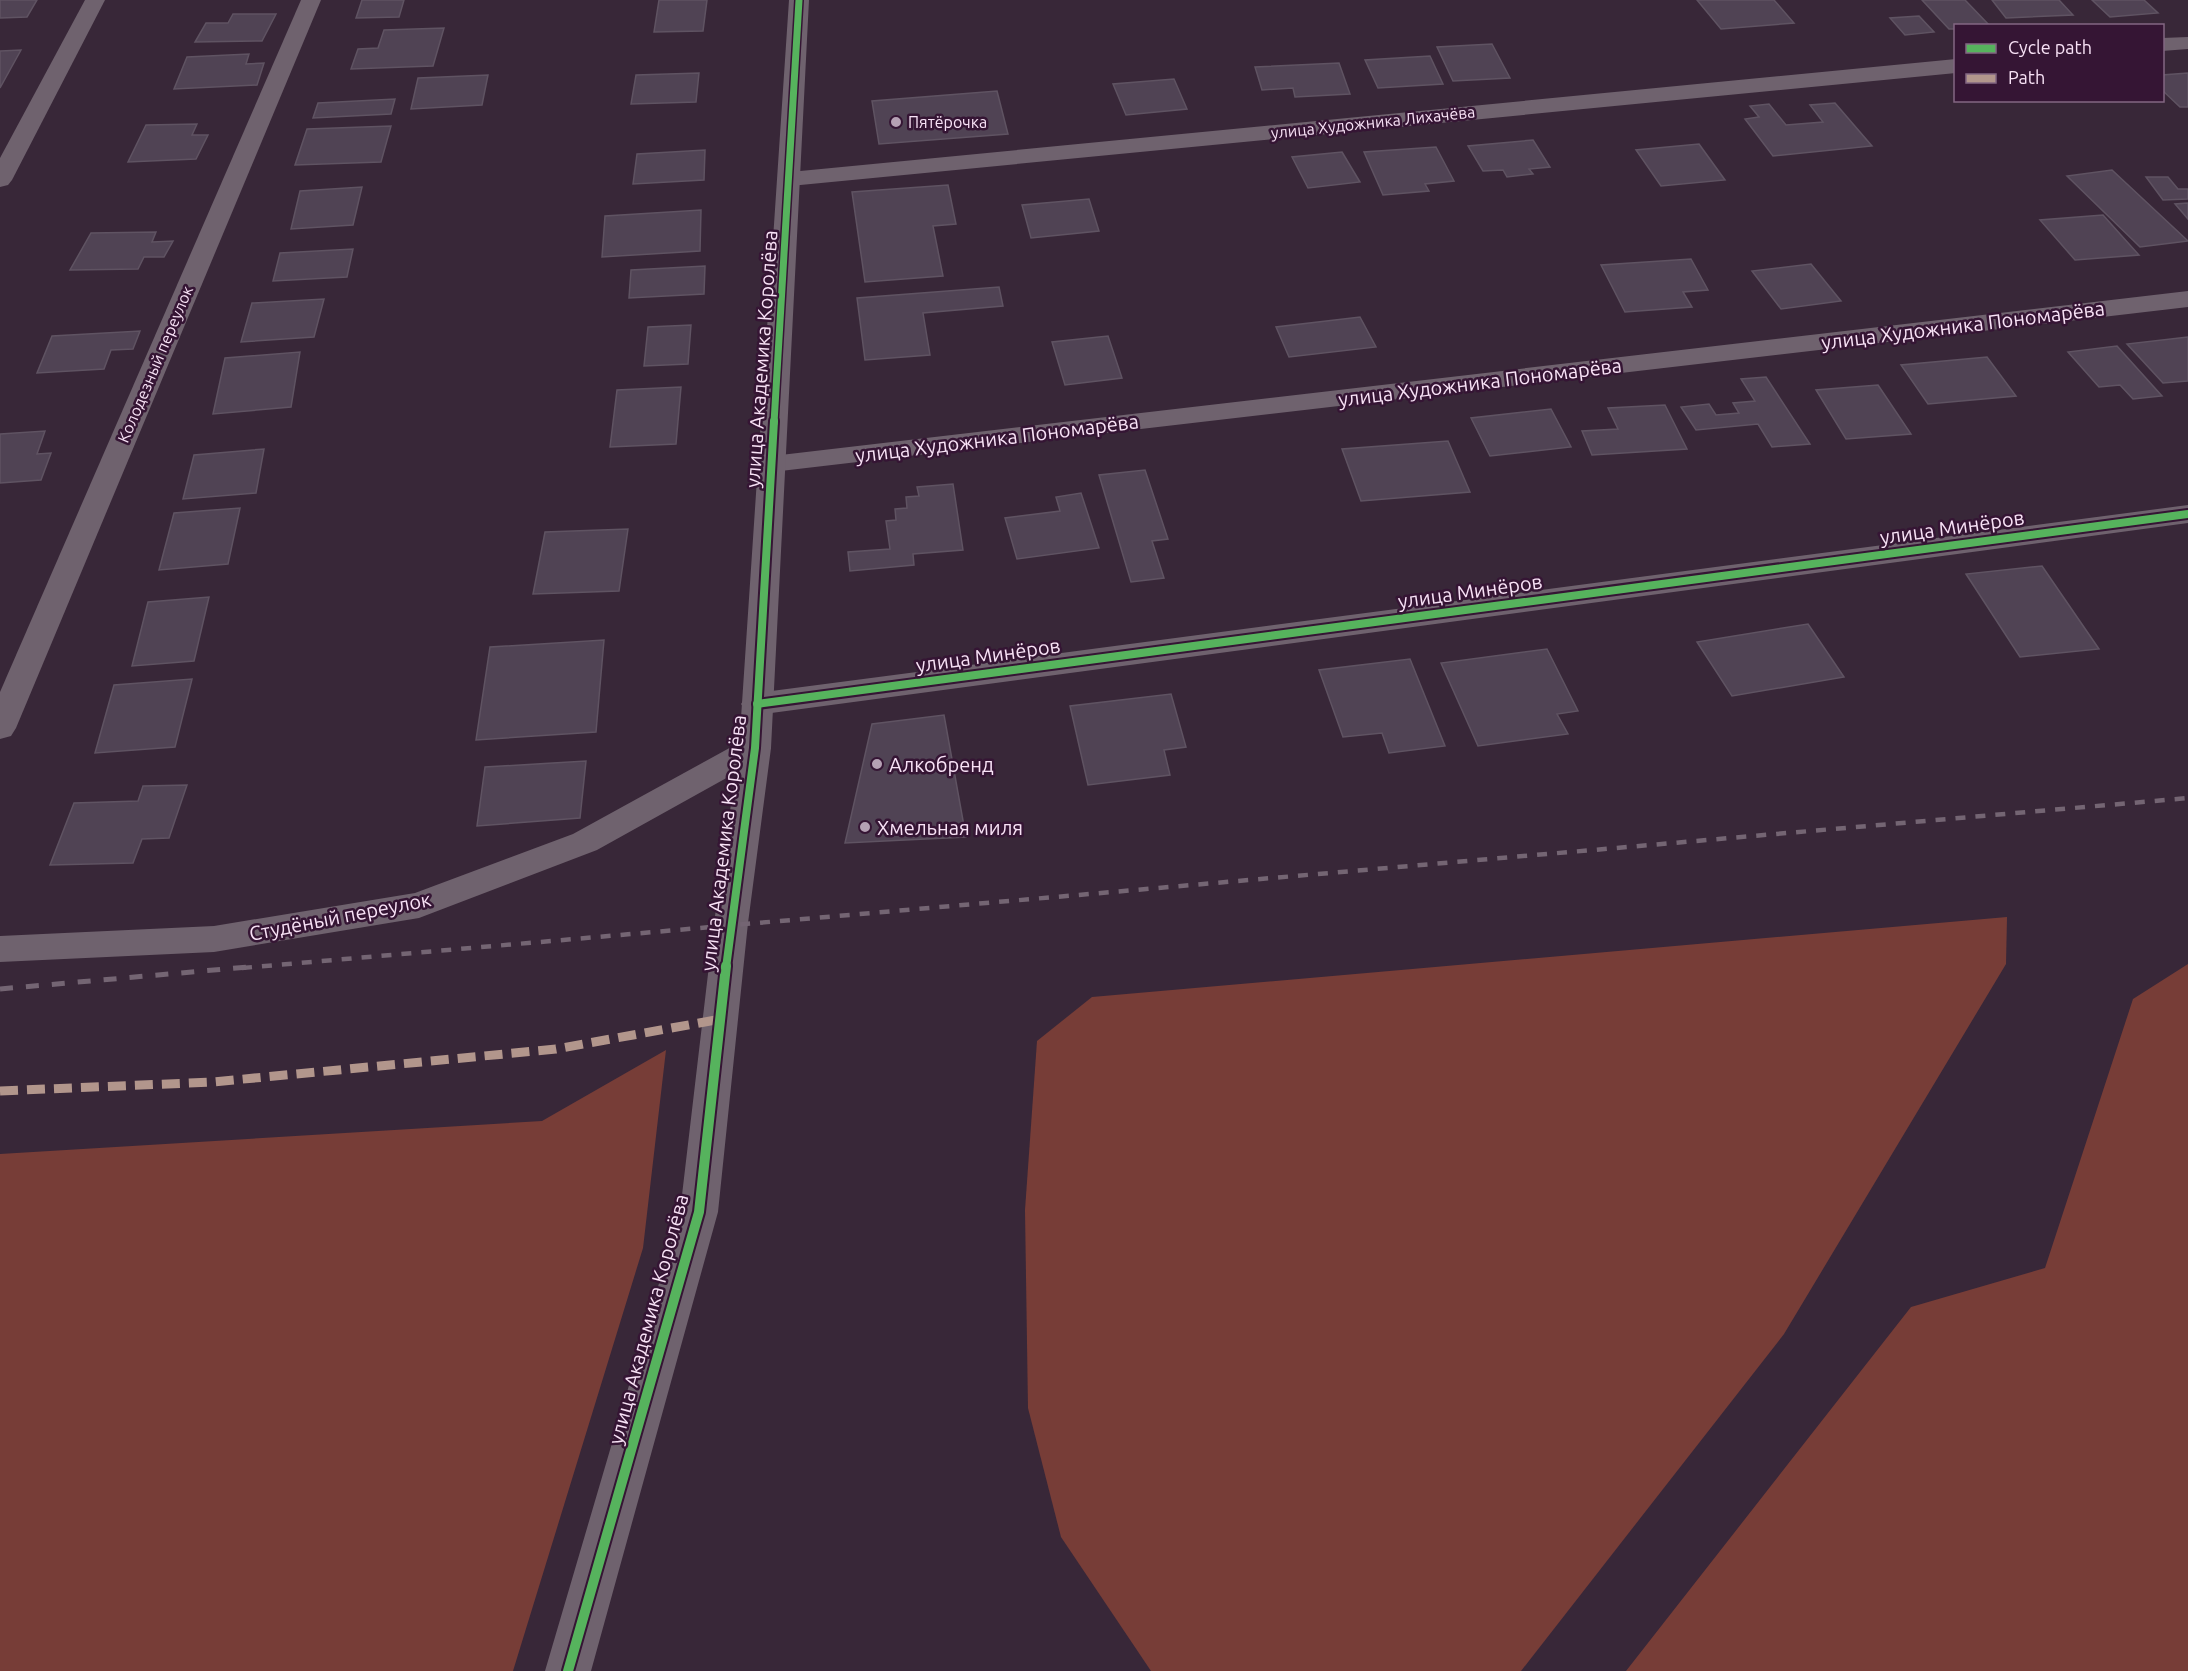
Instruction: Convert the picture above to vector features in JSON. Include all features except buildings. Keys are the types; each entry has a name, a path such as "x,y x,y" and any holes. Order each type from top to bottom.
{"street":[{"path":"0,180 95,0"},
{"name":"Колодезный переулок","path":"0,728 311,0"},
{"name":"улица Академика Королёва","path":"568,1671 699,1212 731,923 755,748 799,0"},
{"path":"2164,45 2188,43"},
{"name":"улица Художника Лихачёва","path":"790,179 1954,66"},
{"name":"улица Художника Пономарёва","path":"772,464 2188,299"},
{"name":"улица Минёров","path":"757,704 2188,514"},
{"name":"Студёный переулок","path":"0,949 214,939 419,905 585,842 755,748"}],"shaded area":[{"path":"2007,917 2006,964 1784,1334 1521,1671 1151,1671 1061,1537 1028,1408 1025,1210 1037,1041 1092,997"},
{"path":"2188,964 2188,1671 1626,1671 1911,1307 2045,1268 2133,999"},
{"path":"666,1050 643,1248 513,1671 0,1671 0,1154 542,1121"}],"railway":[{"path":"242,968 2188,798"},
{"path":"0,989 259,966"}],"marked path":[{"path":"0,1091 213,1082 556,1049 721,1019"}],"cycle path":[{"path":"568,1671 699,1212 731,923 755,748 799,0"},
{"path":"757,704 2188,514"}],"place":[{"name":"Пятёрочка","path":"896,122"},
{"name":"Алкобренд","path":"877,764"},
{"name":"Хмельная миля","path":"865,827"}]}
